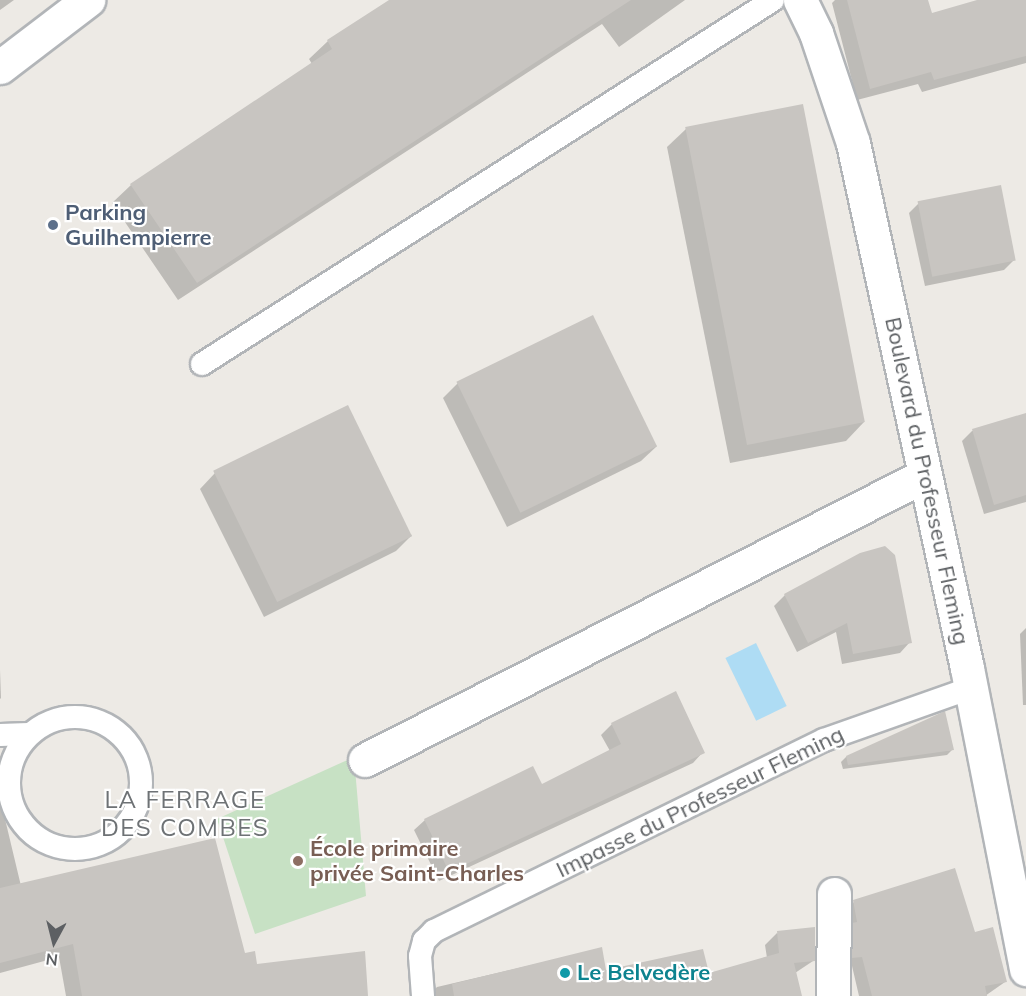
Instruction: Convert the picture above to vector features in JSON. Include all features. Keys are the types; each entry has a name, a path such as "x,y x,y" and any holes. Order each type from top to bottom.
{"street":[{"path":"0,67 88,0"},
{"name":"Boulevard du Professeur Fleming","path":"800,0 816,33 853,143 971,688 1026,969"},
{"path":"365,760 925,475"},
{"path":"833,996 834,894"}],"lane":[{"path":"202,364 773,0"},
{"name":"Impasse du Professeur Fleming","path":"423,996 420,956 424,941 434,931 824,740 971,688"},
{"path":"0,735 29,734 48,722 69,717 91,719 111,727 128,742 138,762 141,783 138,806 127,825 111,839 91,847 69,849 48,843 30,831 17,814 10,794 9,772 16,752 29,734"}],"green space":[{"path":"354,757 366,896 255,934 217,819"}],"water":[{"path":"756,643 787,706 756,721 725,658"}],"building":[{"path":"389,0 631,0 197,283 130,184 332,49 327,40"},
{"path":"847,0 928,0 932,13 977,0 1026,0 1026,56 934,80 931,72 870,89"},
{"path":"803,104 865,422 747,445 685,127"},
{"path":"1001,185 1016,261 932,277 918,201"},
{"path":"593,315 657,446 520,513 456,382"},
{"path":"348,405 412,536 277,602 213,471"},
{"path":"1026,413 1026,495 994,505 972,429"},
{"path":"885,546 895,555 912,643 853,654 847,623 808,643 784,594 860,553"},
{"path":"676,691 705,753 449,872 424,819 533,766 542,784 621,744 611,723"},
{"path":"945,711 954,750 848,765 846,756"},
{"path":"215,838 245,953 255,951 257,964 365,951 368,996 82,996 73,944 0,963 0,888"},
{"path":"955,868 975,932 993,927 1007,982 985,986 987,996 872,996 862,957 852,958 852,923 857,922 853,900"},
{"path":"815,927 815,961 794,963 802,996 454,996 452,984 602,947 606,970 703,949 709,973 779,953 777,931"}],"place":[{"name":"Parking Guilhempierre","path":"53,225"},
{"name":"École primaire privée Saint-Charles","path":"298,861"},
{"name":"Le Belvedère","path":"565,973"}],"district":[{"name":"LA FERRAGE DES COMBES","path":"185,814"}]}
